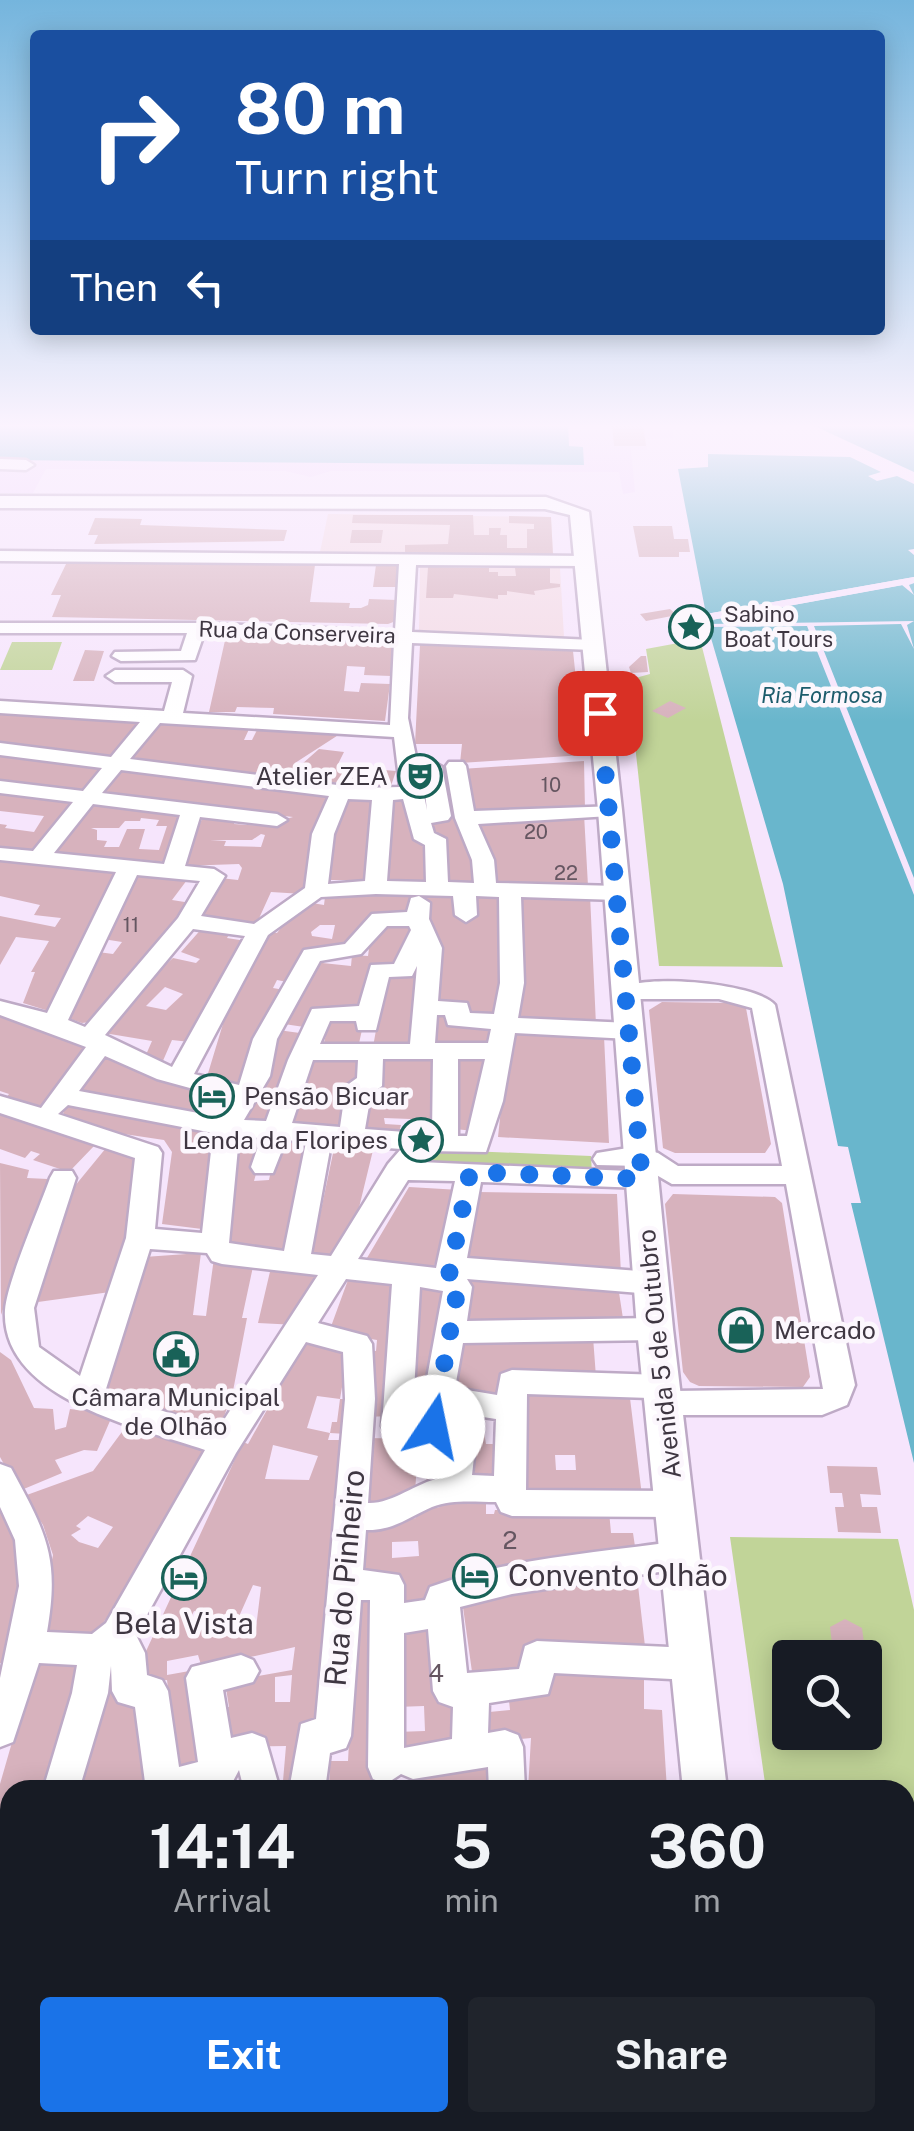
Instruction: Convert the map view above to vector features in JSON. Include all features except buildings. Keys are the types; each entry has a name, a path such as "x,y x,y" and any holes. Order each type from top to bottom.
{"main road":[{"name":"Avenida 5 de Outubro","path":"582,523 655,1328 703,1780"}],"street":[{"path":"0,556 584,562"},
{"path":"351,1138 359,1086 369,1086 370,1012 380,970 404,970 420,925 435,839 425,839 398,718 408,560"},
{"name":"Rua da Conserveira","path":"0,628 197,628 593,645"},
{"path":"121,656 189,656 197,628"},
{"path":"39,858 87,797 164,716 184,676 114,676"},
{"path":"0,707 400,732"},
{"path":"0,749 341,791 412,793"},
{"path":"454,1488 460,1447 436,1412 458,1287 450,1273 512,983 483,860 464,818 456,766"},
{"path":"421,817 440,816 432,767"},
{"path":"0,787 277,820"},
{"path":"316,891 324,834 341,791"},
{"path":"376,886 383,795"},
{"path":"172,870 192,809"},
{"path":"464,818 610,810"},
{"path":"0,854 214,876 186,921 96,1039 63,1096 43,1118"},
{"path":"52,1024 131,865"},
{"path":"179,1078 259,931 295,902 316,891 376,886 618,893"},
{"path":"466,916 487,889"},
{"path":"420,925 380,918 365,943 344,954 312,955 265,1040 257,1076 227,1127 215,1244 222,1254 408,1274 652,1282"},
{"path":"186,921 259,931"},
{"path":"64,1780 107,1642 398,1170 431,1144 434,1051 425,1008 430,948 420,925"},
{"path":"358,1426 397,1426 436,1412 511,1396 662,1395 822,1403 836,1397 840,1385 794,1174 765,1010 760,1001 730,992 626,992"},
{"path":"0,1008 96,1039 141,1064 179,1078 246,1095"},
{"path":"425,1008 458,1008 457,1020 630,1031"},
{"path":"264,1167 308,1042 322,1014 370,1012"},
{"path":"272,1026 308,1042 367,1052 500,1051"},
{"path":"63,1096 227,1127 431,1144 474,1159"},
{"path":"0,1104 148,1154 140,1238 88,1398"},
{"path":"296,1260 320,1135"},
{"path":"398,1170 474,1159 640,1166 657,1160 672,1175 794,1174"},
{"path":"606,1159 640,1166"},
{"path":"63,1178 11,1341 88,1398 226,1444"},
{"path":"140,1238 215,1244"},
{"path":"397,1426 403,1352 401,1313 408,1274"},
{"path":"452,1332 655,1328"},
{"name":"Rua do Pinheiro","path":"300,1330 357,1344 358,1426 333,1736 314,1736 308,1780"},
{"path":"511,1396 512,1503 674,1504"},
{"path":"0,1477 31,1538 36,1572 26,1647 0,1730"},
{"path":"350,1516 382,1517 428,1494 454,1488 510,1490"},
{"path":"679,1555 512,1580 442,1596 451,1691 536,1683 537,1657 690,1664"},
{"path":"343,1585 387,1585 400,1764 487,1750"},
{"path":"388,1620 444,1612"},
{"path":"26,1647 107,1642 128,1653 130,1692 150,1690 163,1780"},
{"path":"241,1671 204,1678 201,1776 252,1750 260,1780"},
{"path":"470,1689 487,1750 502,1780"}],"shaded area":[{"path":"326,523 551,523 553,555 320,552"},
{"path":"420,567 560,568 564,637 419,630"}],"green space":[{"path":"700,639 783,967 659,966 628,680 650,674 646,649"},
{"path":"12,642 62,642 52,670 0,670"},
{"path":"421,1149 591,1156 592,1174 426,1161"},
{"path":"730,1537 898,1539 914,1610 914,1780 765,1780"}],"water":[{"path":"689,523 914,523 914,549 908,550 914,555 914,577 706,614"},
{"name":"Ria Formosa","path":"914,583 914,1463 851,1203 861,1203 848,1147 838,1146 783,884 706,621"}],"pier":[{"path":"914,577 914,583 909,585 914,595 902,585 706,621 706,614"},
{"path":"914,621 907,625 914,649 901,624 814,626 914,878 914,895 807,626 707,624"}],"place":[{"name":"Sabino Boat Tours","path":"691,627"},
{"name":"Atelier ZEA","path":"420,776"},
{"name":"Pensão Bicuar","path":"212,1096"},
{"name":"Lenda da Floripes","path":"421,1140"},
{"name":"Mercado","path":"741,1330"},
{"name":"Câmara Municipal de Olhão","path":"176,1354"},
{"name":"Convento Olhão","path":"475,1576"},
{"name":"Bela Vista","path":"184,1578"}],"route":[{"path":"433,1427 458,1287 448,1280 470,1172 642,1179 600,713"}]}
